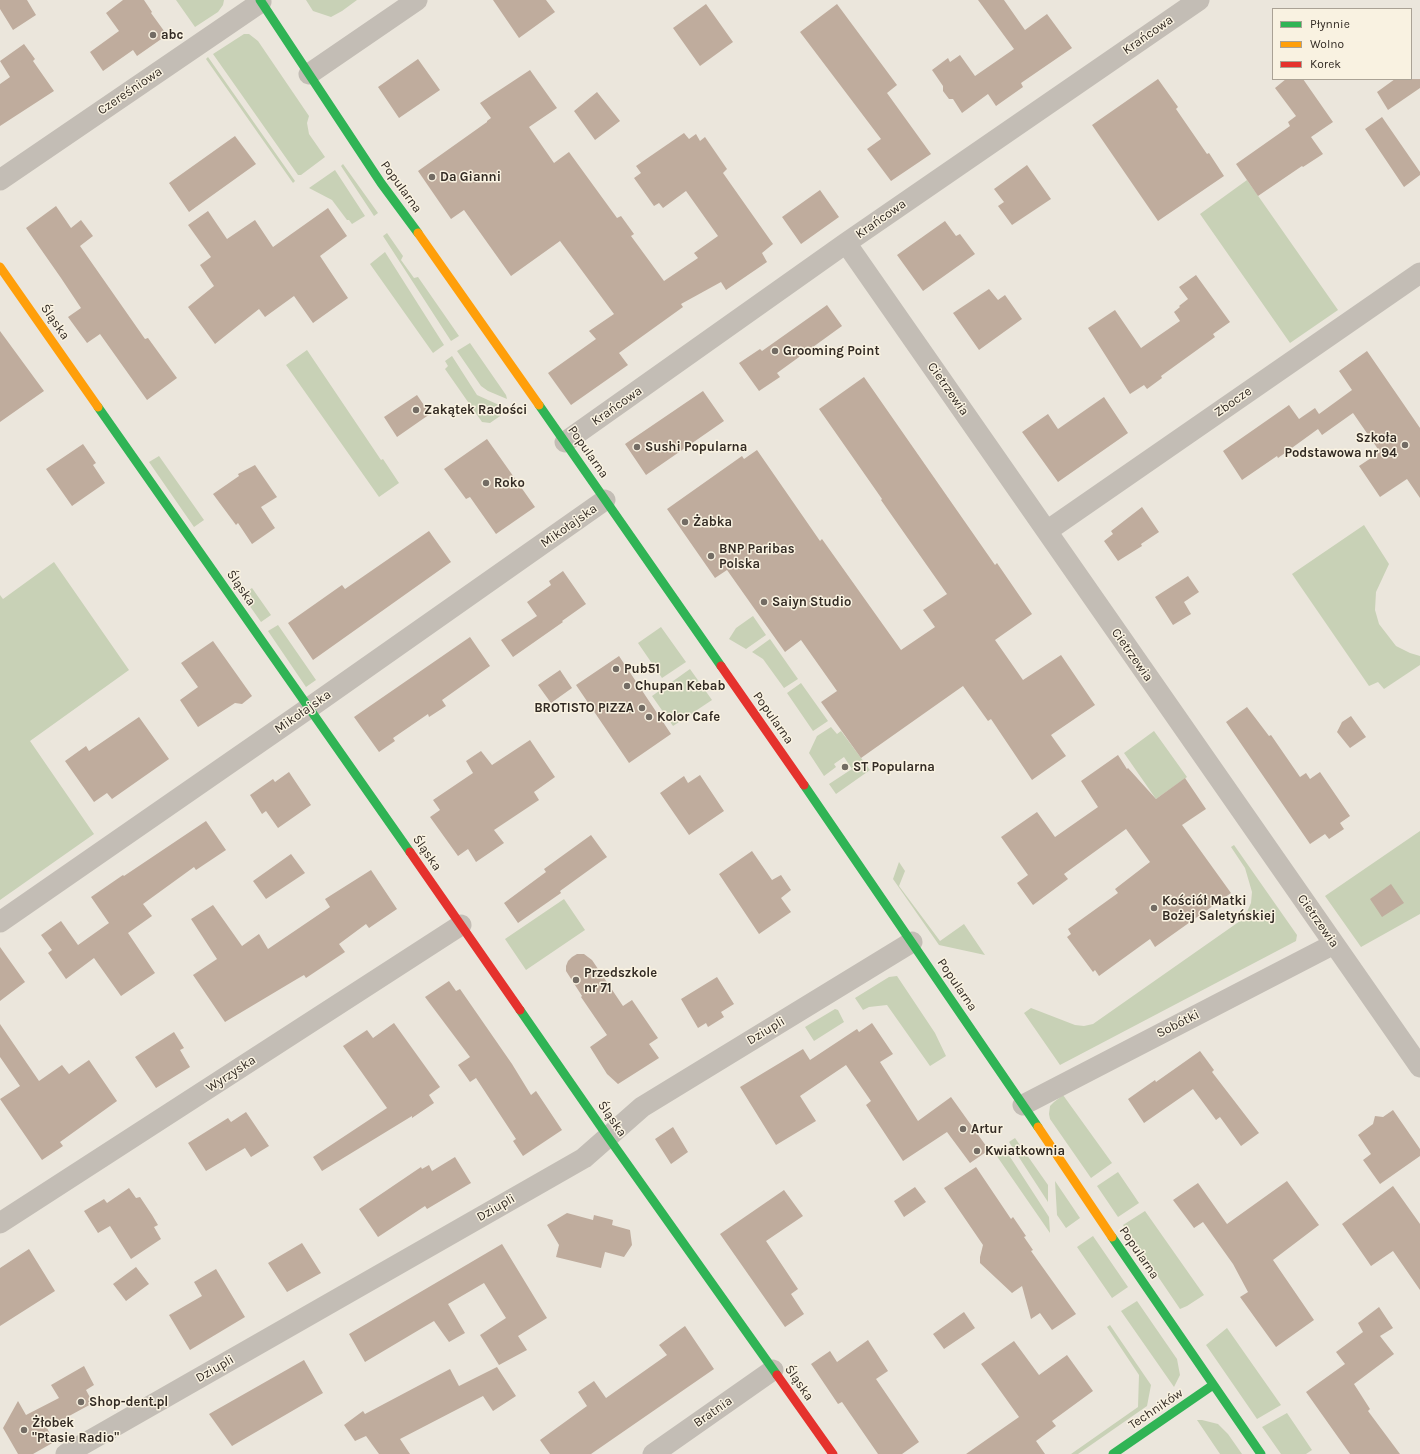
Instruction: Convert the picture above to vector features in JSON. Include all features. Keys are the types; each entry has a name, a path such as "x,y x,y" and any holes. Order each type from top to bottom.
{"street":[{"path":"309,74 417,0"},
{"name":"Krańcowa","path":"565,442 846,243 1199,0"},
{"name":"Popularna","path":"260,1 381,183 441,264 912,942 1261,1454"},
{"name":"Czereśniowa","path":"0,180 260,1"},
{"name":"Cietrzewia","path":"846,243 1420,1067"},
{"name":"Śląska","path":"0,267 608,1137 833,1454"},
{"name":"Zbocze","path":"1047,532 1420,273"},
{"name":"Mikołajska","path":"0,922 309,708 605,500"},
{"name":"Wyrzyska","path":"0,1223 461,925"},
{"name":"Dziupli","path":"66,1454 584,1158 642,1106 912,942"},
{"name":"Sobótki","path":"1023,1105 1334,944"},
{"name":"Bratnia","path":"653,1454 773,1370"},
{"name":"Techników","path":"1113,1454 1214,1385"}],"green space":[{"path":"176,0 224,0 223,5 218,12 195,27"},
{"path":"306,0 357,0 331,17 313,11"},
{"path":"244,34 249,34 258,41 309,116 307,123 309,134 325,157 301,175 298,175 213,54"},
{"path":"208,57 295,181 293,183 206,59"},
{"path":"343,164 378,213 374,216 341,166"},
{"path":"335,170 365,216 352,224 349,220 347,220 332,200 309,188"},
{"path":"1247,180 1338,310 1290,343 1200,214"},
{"path":"387,233 403,256 401,260 414,278 418,277 459,336 451,341 383,236"},
{"path":"385,252 444,345 433,353 370,264"},
{"path":"470,343 506,395 507,399 488,391 481,386 457,351"},
{"path":"307,350 381,460 383,459 399,483 379,497 286,365"},
{"path":"452,356 477,395 499,405 504,412 503,414 490,423 482,422 445,369 448,366 445,361"},
{"path":"159,456 204,520 194,527 149,462"},
{"path":"1364,525 1389,564 1376,592 1375,610 1379,624 1396,646 1420,656 1420,665 1384,689 1378,682 1369,686 1292,574"},
{"path":"54,562 129,670 30,741 94,834 0,900 0,595 3,599"},
{"path":"252,588 271,615 261,622 242,595"},
{"path":"753,616 766,635 746,649 729,639 736,628"},
{"path":"278,625 316,680 306,687 268,631"},
{"path":"661,627 686,662 662,678 638,643"},
{"path":"770,639 798,679 784,688 763,659 752,652"},
{"path":"690,669 712,700 673,726 652,696"},
{"path":"801,683 828,721 813,731 787,693"},
{"path":"831,727 837,734 841,731 870,770 836,794 829,784 852,769 844,757 834,764 836,767 824,776 809,753 817,736"},
{"path":"1154,731 1187,777 1156,799 1124,753"},
{"path":"1420,831 1420,914 1361,947 1325,896"},
{"path":"1234,845 1297,935 1296,941 1060,1065 1024,1013 1031,1008 1075,1025 1084,1026 1093,1024 1240,921 1246,914 1251,903 1252,892 1245,868 1231,847"},
{"path":"899,862 905,871 899,886 940,941 964,924 985,955 939,945 893,879"},
{"path":"564,899 585,930 526,970 505,939"},
{"path":"897,976 935,1033 946,1056 930,1066 887,1005 869,1007 863,1010 855,998 889,977"},
{"path":"835,1009 838,1010 844,1022 814,1041 805,1027"},
{"path":"1063,1095 1112,1163 1091,1178 1050,1119 1050,1106"},
{"path":"1015,1138 1048,1185 1048,1202 1009,1142"},
{"path":"1003,1146 1049,1217 1050,1233 994,1152"},
{"path":"1118,1172 1139,1203 1118,1217 1097,1186"},
{"path":"1055,1181 1080,1218 1066,1228 1057,1215"},
{"path":"1145,1211 1204,1295 1180,1309 1123,1225"},
{"path":"1093,1236 1128,1287 1112,1298 1077,1247"},
{"path":"1137,1301 1177,1359 1180,1375 1174,1387 1121,1311"},
{"path":"1110,1325 1151,1385 1147,1406 1078,1454 1071,1454 1138,1407 1139,1375 1107,1327"},
{"path":"1227,1328 1281,1405 1257,1419 1206,1345"},
{"path":"1287,1413 1312,1450 1306,1454 1281,1454 1262,1427"},
{"path":"1197,1420 1218,1424 1228,1434 1242,1454 1220,1454"}],"building":[{"path":"0,0 27,0 36,15 13,30 0,9"},
{"path":"123,0 144,0 152,12 151,13 167,35 137,56 133,50 103,71 90,52 119,31 106,13"},
{"path":"493,0 546,0 555,12 519,38"},
{"path":"978,0 1004,0 1025,30 1047,14 1072,48 1021,83 1023,87 996,106 988,94 962,113 953,99 949,99 943,91 943,86 932,70 948,58 950,62 960,55 975,76 1014,49"},
{"path":"706,4 733,42 700,66 673,28"},
{"path":"837,4 897,85 887,93 931,154 891,181 867,149 881,139 800,32"},
{"path":"24,44 35,59 33,61 54,91 0,126 0,84 10,77 0,61"},
{"path":"418,59 440,90 399,118 378,87"},
{"path":"530,70 557,108 529,127 554,163 569,152 617,218 621,216 634,234 631,236 664,281 698,258 694,253 718,236 686,191 663,208 659,203 654,206 634,178 641,173 636,166 684,133 689,139 696,134 700,141 705,137 727,169 723,173 773,244 762,253 767,262 726,290 721,282 681,304 683,307 619,353 628,365 571,405 548,373 596,339 589,331 614,314 560,241 511,276 464,210 451,219 418,171 487,122 491,118 480,103"},
{"path":"1158,79 1178,107 1176,109 1207,154 1209,153 1224,176 1158,221 1092,125"},
{"path":"1420,79 1420,88 1388,110 1377,92 1394,80"},
{"path":"1285,80 1304,80 1333,122 1311,137 1323,154 1303,167 1302,166 1258,196 1236,164 1290,126 1288,122 1296,116 1275,88"},
{"path":"597,92 620,121 595,140 574,111"},
{"path":"1382,117 1420,172 1420,175 1404,187 1365,129"},
{"path":"235,136 256,164 189,212 169,183"},
{"path":"1027,165 1051,199 1012,225 998,206 1004,202 994,189"},
{"path":"820,190 839,217 801,244 782,217"},
{"path":"56,206 71,228 81,220 93,236 80,246 145,339 148,338 177,378 147,400 100,334 87,343 68,317 81,308 26,228"},
{"path":"328,208 347,236 320,256 348,298 313,323 294,296 265,317 259,309 215,344 188,307 214,286 200,265 211,257 188,225 208,211 227,239 255,220 273,247"},
{"path":"945,221 956,236 960,234 975,254 923,291 897,255"},
{"path":"1196,275 1230,322 1213,334 1215,337 1161,376 1162,378 1147,389 1144,385 1130,394 1088,328 1115,310 1141,348 1180,321 1174,312 1188,299 1179,287"},
{"path":"989,289 998,300 1005,295 1022,319 979,350 953,313"},
{"path":"827,305 842,326 777,373 780,377 759,391 739,363 760,349 762,351"},
{"path":"0,331 44,391 0,422"},
{"path":"1367,351 1420,428 1420,498 1407,479 1380,497 1359,466 1380,452 1353,413 1322,435 1318,429 1278,458 1277,456 1242,480 1223,451 1289,405 1299,419 1315,408 1319,414 1352,390 1339,371"},
{"path":"864,377 995,565 997,563 1032,614 995,640 1023,680 1061,655 1095,705 1051,735 1066,756 1032,780 991,719 988,721 963,686 861,758 821,702 837,691 801,640 785,652 727,570 715,578 667,509 742,456 744,459 757,450 820,541 822,539 901,650 935,627 923,610 947,594 819,409"},
{"path":"703,391 724,421 646,475 625,444"},
{"path":"417,395 430,414 397,437 384,417"},
{"path":"1104,397 1128,433 1058,482 1022,432 1048,414 1058,429"},
{"name":"Roko","path":"487,439 535,507 496,534 470,497 466,499 444,469"},
{"path":"83,444 96,463 93,465 105,483 72,506 46,469"},
{"path":"255,465 277,497 261,507 275,528 252,544 238,523 236,525 213,494 239,476 238,474"},
{"path":"1142,507 1159,532 1141,544 1142,546 1118,561 1104,541 1113,534 1111,531"},
{"path":"429,531 451,562 313,660 288,623 342,585 345,589"},
{"path":"563,571 586,604 513,657 501,640 537,616 527,602 551,585 549,581"},
{"path":"1188,576 1199,592 1184,602 1191,614 1173,625 1155,597"},
{"path":"470,637 490,666 442,700 446,706 429,717 428,714 393,738 395,741 379,752 354,717"},
{"path":"213,641 252,696 242,704 235,703 198,727 180,700 198,687 181,663"},
{"path":"619,656 671,734 629,763 576,685"},
{"path":"560,670 572,688 551,703 538,685"},
{"path":"1247,707 1269,736 1271,735 1300,777 1306,773 1310,779 1320,772 1350,816 1340,823 1344,829 1329,839 1325,834 1310,844 1226,722"},
{"path":"1351,716 1366,737 1350,748 1337,732 1342,722"},
{"path":"139,717 169,759 112,799 107,793 94,802 65,761 86,746 89,751"},
{"path":"530,740 555,777 534,792 539,800 494,830 504,843 476,862 468,849 458,856 430,817 440,810 433,800 473,773 466,761 481,751 492,765"},
{"path":"1118,755 1127,769 1128,768 1156,799 1185,778 1206,809 1182,825 1231,893 1155,947 1150,939 1099,976 1095,970 1093,972 1067,937 1071,934 1068,929 1118,893 1115,889 1150,862 1126,829 1064,874 1068,879 1033,905 1017,883 1028,875 1001,837 1037,812 1055,837 1098,807 1081,781"},
{"path":"289,772 311,805 278,828 266,811 262,814 250,795 273,779 275,782"},
{"path":"700,775 724,811 689,835 660,793 684,776 688,783"},
{"path":"206,821 226,850 196,870 194,867 143,904 152,916 128,933 155,973 121,996 94,958 66,979 48,953 52,950 41,935 61,921 78,945 109,923 91,897"},
{"path":"591,835 607,857 560,891 561,893 518,923 504,903 546,872 544,869"},
{"path":"752,851 772,880 781,875 791,890 781,898 791,912 759,934 719,874"},
{"path":"291,854 305,873 266,899 253,881"},
{"path":"371,870 397,909 369,928 366,924 339,944 345,952 306,978 304,975 225,1022 193,975 217,959 191,919 213,905 242,946 259,934 268,949 330,907 325,899"},
{"path":"1391,884 1404,903 1382,917 1370,899"},
{"path":"0,947 25,982 0,1001"},
{"path":"577,954 584,954 592,960 623,1006 632,1000 658,1038 649,1044 659,1058 618,1084 607,1074 590,1047 607,1035 581,997 582,996 566,971 568,961"},
{"path":"717,977 734,1004 721,1012 724,1017 708,1027 706,1023 698,1028 681,999"},
{"path":"449,981 456,991 460,989 512,1064 531,1095 536,1091 562,1130 523,1156 513,1141 516,1139 476,1078 470,1082 458,1065 470,1057 425,997"},
{"path":"394,1023 440,1087 429,1095 434,1103 412,1118 412,1116 322,1171 313,1157 387,1108 343,1046 367,1030 373,1038"},
{"path":"872,1023 893,1054 880,1062 918,1121 951,1097 989,1150 970,1163 947,1132 903,1161 866,1105 871,1101 846,1065 800,1096 816,1121 776,1145 740,1087 803,1049 810,1060 857,1029 859,1032"},
{"path":"0,1024 39,1081 62,1065 69,1074 89,1060 117,1101 60,1142 63,1146 42,1160 0,1099 20,1086 0,1057"},
{"path":"174,1032 184,1048 180,1050 190,1067 156,1088 135,1057"},
{"path":"1200,1051 1214,1070 1212,1072 1259,1133 1241,1146 1220,1117 1216,1120 1193,1089 1144,1123 1128,1099 1155,1080 1156,1082"},
{"path":"1393,1110 1420,1149 1420,1156 1380,1184 1363,1160 1371,1154 1358,1135 1373,1124 1375,1116 1383,1117"},
{"path":"246,1112 269,1146 251,1157 245,1148 206,1171 188,1143 228,1118 231,1122"},
{"path":"673,1127 688,1152 671,1164 655,1139"},
{"path":"455,1157 471,1183 427,1209 425,1206 378,1237 359,1209 421,1167 422,1169 429,1165 432,1171"},
{"path":"976,1167 1011,1219 1013,1217 1026,1236 1024,1237 1033,1250 1031,1251 1076,1314 1052,1330 1040,1313 1031,1319 1022,1286 1012,1293 980,1263 983,1245 944,1188"},
{"path":"1287,1181 1319,1225 1273,1260 1314,1320 1276,1347 1240,1297 1248,1292 1233,1264 1203,1222 1194,1228 1173,1200 1198,1183 1227,1224"},
{"path":"1393,1186 1420,1224 1420,1290 1393,1251 1371,1266 1342,1224"},
{"path":"915,1187 926,1202 904,1217 894,1201"},
{"path":"129,1188 136,1198 140,1197 152,1215 158,1225 154,1227 161,1239 131,1259 110,1226 98,1233 84,1211 104,1199 107,1203"},
{"path":"784,1190 803,1216 766,1241 798,1289 791,1294 804,1314 785,1327 720,1234"},
{"path":"567,1213 593,1220 594,1215 613,1220 612,1225 630,1230 632,1245 624,1257 605,1252 601,1268 556,1257 559,1245 547,1225"},
{"path":"302,1243 321,1273 287,1292 268,1263"},
{"path":"502,1244 547,1318 518,1336 527,1350 499,1365 480,1335 506,1318 484,1283 448,1304 465,1333 449,1342 434,1321 365,1362 349,1334"},
{"path":"29,1249 55,1291 0,1326 0,1268"},
{"path":"136,1267 149,1284 126,1301 113,1284"},
{"path":"216,1269 245,1317 190,1350 169,1315 202,1296 194,1282"},
{"path":"1379,1307 1393,1328 1380,1336 1394,1354 1354,1384 1370,1409 1368,1411 1400,1454 1350,1454 1306,1392 1345,1364 1336,1352 1363,1332 1358,1323"},
{"path":"964,1312 975,1328 944,1349 933,1334"},
{"path":"685,1326 714,1369 591,1454 550,1454 540,1440 587,1406 578,1392 594,1381 606,1398 667,1355 659,1345"},
{"path":"868,1340 888,1371 876,1379 919,1442 902,1454 878,1454 842,1402 838,1404 811,1364 830,1351 837,1362"},
{"path":"1014,1341 1039,1375 1067,1355 1093,1391 1052,1421 1056,1426 1036,1441 1045,1454 966,1454 1019,1417 981,1364"},
{"path":"304,1360 323,1393 232,1446 209,1414"},
{"path":"84,1366 94,1385 86,1390 93,1403 47,1428 54,1442 33,1454 18,1454 3,1428 18,1401 26,1415 59,1398 51,1385"},
{"path":"497,1367 516,1396 493,1411 483,1396 400,1439 410,1454 379,1454 366,1436 355,1441 344,1425 363,1411 365,1414 450,1369 459,1386"}],"traffic: fast":[{"path":"260,0 381,183 418,233"},
{"path":"539,405 721,666"},
{"path":"98,407 410,852"},
{"path":"804,785 1038,1127"},
{"path":"520,1010 777,1375"},
{"path":"1112,1237 1261,1454"},
{"path":"1113,1454 1213,1385"}],"traffic: slow":[{"path":"418,233 539,405"},
{"path":"0,267 98,407"},
{"path":"1038,1127 1112,1237"}],"traffic: jam":[{"path":"721,666 804,785"},
{"path":"410,852 520,1010"},
{"path":"777,1375 833,1454"}],"place":[{"name":"abc","path":"153,35"},
{"name":"Da Gianni","path":"432,177"},
{"name":"Grooming Point","path":"775,351"},
{"name":"Zakątek Radości","path":"416,410"},
{"name":"Szkoła Podstawowa nr 94","path":"1405,445"},
{"name":"Sushi Popularna","path":"637,447"},
{"name":"Roko","path":"486,483"},
{"name":"Żabka","path":"685,522"},
{"name":"BNP Paribas Polska","path":"711,556"},
{"name":"Saiyn Studio","path":"764,602"},
{"name":"Pub51","path":"616,669"},
{"name":"Chupan Kebab","path":"627,686"},
{"name":"BROTISTO PIZZA","path":"642,708"},
{"name":"Kolor Cafe","path":"649,717"},
{"name":"ST Popularna","path":"845,767"},
{"name":"Kościół Matki Bożej Saletyńskiej","path":"1154,908"},
{"name":"Przedszkole nr 71","path":"576,980"},
{"name":"Artur","path":"963,1129"},
{"name":"Kwiatkownia","path":"977,1151"},
{"name":"Shop-dent.pl","path":"81,1402"},
{"name":"Żłobek \"Ptasie Radio\"","path":"24,1430"}]}
